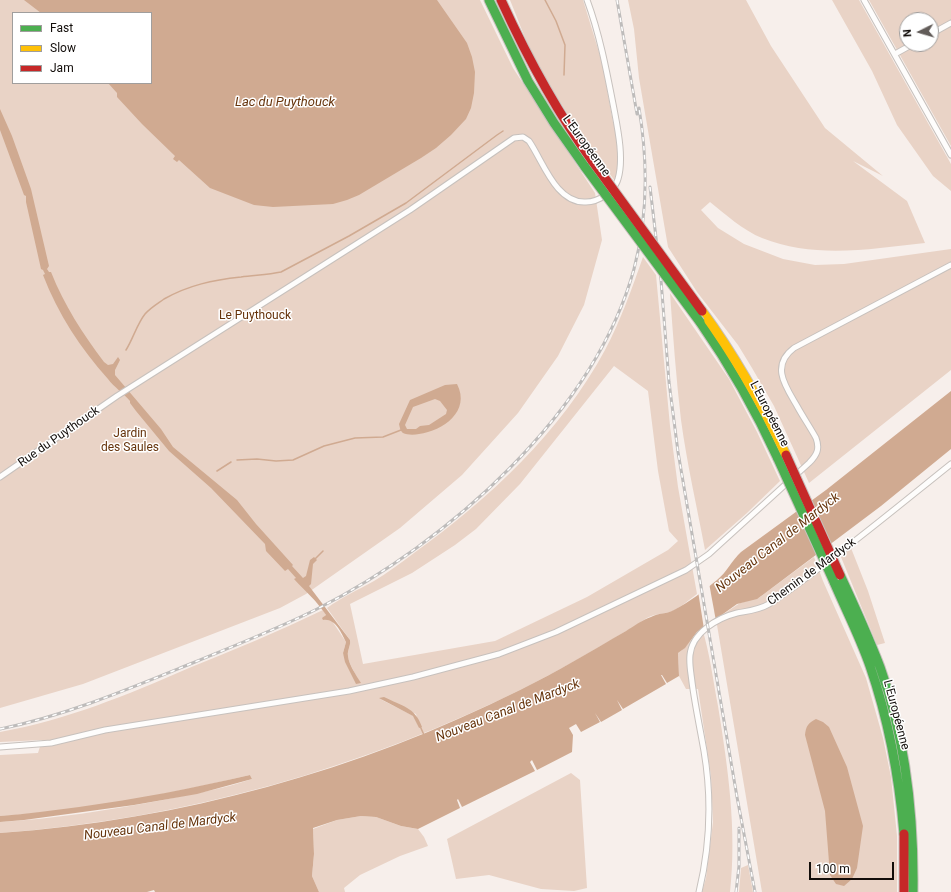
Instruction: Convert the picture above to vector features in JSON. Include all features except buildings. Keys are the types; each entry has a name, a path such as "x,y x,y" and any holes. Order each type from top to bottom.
{"highway":[{"name":"L'Européenne","path":"489,0 510,46 531,86 554,123 589,164 702,311 733,354 766,413 782,457 837,578 867,635 879,666 899,732 907,777 913,845 912,892"},
{"name":"L'Européenne","path":"501,0 524,52 589,164 727,362 782,457"},
{"name":"L'Européenne","path":"837,578 870,666 892,740 902,805 905,850 904,892"}],"street":[{"name":"Rue du Puythouck","path":"0,477 118,395 410,210 514,138 523,137 529,141 554,183 566,196 575,201 583,202 594,201 602,198 616,185 618,179 620,169 618,133 608,77 594,18 587,0"},
{"path":"864,0 951,155"},
{"path":"939,30 951,23"},
{"path":"895,54 899,52"},
{"path":"0,748 51,744 106,730 332,694 460,666 493,656 546,636 682,573 707,556 749,519 817,454 818,446 816,438 784,385 782,378 782,365 788,353 794,348 951,265"},
{"name":"Chemin de Mardyck","path":"699,892 708,845 709,800 705,757 694,701 690,656 694,642 700,634 726,617 758,609 777,599 850,544 951,464"}],"green space":[{"name":"Le Puythouck","path":"0,0 480,0 513,68 595,193 602,240 584,305 558,356 518,413 462,475 400,528 306,594 280,608 83,684 0,708"},
{"path":"510,0 583,0 602,62 613,122 622,145 615,181 581,134 549,85 531,51"},
{"path":"628,0 746,0 771,46 825,128 883,176 853,161 907,201 925,243 843,251 802,248 782,244 755,235 735,222 710,202 701,210 718,228 744,244 783,259 815,265 844,264 951,249 951,370 809,483 774,406 752,368 738,345 697,292 668,247 639,78 634,29"},
{"path":"832,0 859,0 951,164 951,191 933,176 897,125 872,71"},
{"path":"869,0 951,0 951,146"},
{"path":"643,257 656,275 670,426 678,487 697,594 673,611 649,617 557,671 530,685 467,715 404,741 339,765 272,785 205,802 138,816 69,826 0,833 0,822 82,814 208,791 252,779 250,775 126,801 32,814 0,816 0,755 38,753 42,740 0,742 0,732 73,714 120,697 323,610 326,615 324,617 332,621 346,642 343,653 360,683 349,659 348,654 350,640 327,608 338,600 384,575 442,532 496,487 545,436 567,409 605,350 621,316","holes":["614,366 648,391 658,471 669,531 678,541 668,550 587,597 495,641 363,664 350,604 412,573 455,545 476,529 520,484","380,699 416,714 419,728 414,716"]},
{"path":"670,293 729,379 757,432 780,481 747,513 705,550 681,420"},
{"path":"851,548 868,591 885,643 877,645 841,557"},
{"path":"814,557 823,581 866,678 883,738 891,777 897,836 897,892 762,892 716,619 740,603 760,597"},
{"path":"702,628 713,677 728,776 732,822 732,869 730,892 702,892 706,878 713,822 711,776 698,689 686,689 679,676 678,653 685,648"},
{"path":"571,773 580,780 587,888 574,891 541,889 489,875 456,879 447,839"},
{"path":"361,816 376,817 401,826 418,829 428,846 400,856 360,875 344,888 345,892 319,892 312,876 314,854 313,829 337,820"},
{"path":"748,865 753,892 739,892 741,868"}],"water":[{"name":"Lac du Puythouck","path":"24,0 437,0 467,43 472,57 475,72 474,93 471,108 466,119 436,148 359,195 333,204 273,207 254,205 210,188 179,160 177,162 173,159 175,156 117,97 117,93 109,84 152,84 152,12 40,12"},
{"path":"0,109 12,136 31,189 49,266 47,269 51,272 68,308 81,330 104,362 108,365 113,364 118,357 120,360 115,370 115,375 161,429 173,447 237,500 303,578 306,576 310,560 314,557 317,560 313,564 311,584 309,586 350,640 348,654 350,663 361,683 356,684 345,662 343,653 346,642 337,626 331,621 323,620 322,618 326,615 294,579 296,578 288,569 285,571 266,551 265,544 211,488 169,451 136,411 130,401 98,368 71,330 49,289 43,275 45,274 41,269 26,202 26,196 24,195 0,130"},
{"path":"457,384 460,394 460,403 452,418 437,429 428,432 413,435 403,433 399,424 410,400 445,385","holes":["435,399 440,401 447,410 446,414 429,425 420,426 416,429 407,429 405,425 413,407"]},
{"name":"Nouveau Canal de Mardyck","path":"951,391 951,449 881,506 764,594 757,599 737,604 697,632 685,648 678,653 679,676 667,683 661,675 666,684 623,709 617,700 622,710 601,722 595,713 600,722 581,732 576,724 569,728 573,735 572,752 537,770 532,760 530,762 535,771 462,807 458,799 460,808 418,829 401,826 376,817 361,816 337,820 313,828 314,854 312,876 319,892 155,892 154,890 147,892 0,892 0,833 135,817 267,787 332,767 396,745 459,719 547,676 644,620 674,610 685,604 717,580 741,552 826,490"},
{"path":"384,697 412,711 416,715 422,727 419,728 413,716 379,698"},
{"path":"816,719 829,727 847,767 863,826 857,868 852,879 844,886 836,884 830,875 825,811 805,735 808,725"},
{"path":"250,775 252,779 197,794 134,805 0,822 0,816 79,807 122,800 187,789"}],"pier":[{"path":"709,583 716,621 704,629 698,591"}],"waterway":[{"path":"545,0 556,21 565,45 564,75"},
{"path":"126,350 145,314 164,299 183,290 211,282 281,272 349,236 406,203 503,131"},
{"path":"237,460 293,460 324,446 355,438 383,437 401,430"},
{"path":"217,471 231,462"},
{"path":"314,560 323,551"},
{"path":"420,726 424,735"}],"railway":[{"path":"617,0 637,114"},
{"path":"0,729 75,709 123,691 256,637 317,609 366,581 416,548 464,511 509,469 550,423 586,374 614,323 634,269 642,229 645,189 644,148 639,108"},
{"path":"650,187 661,280 669,382 678,452 737,797 755,892"},
{"path":"736,892 739,866 739,828"}],"traffic: fast":[{"path":"489,0 528,81 554,123 585,167"},
{"path":"585,167 700,322"},
{"path":"700,322 742,389 761,423 778,459"},
{"path":"778,459 834,582"},
{"path":"840,575 880,667 896,722 907,778 910,806 913,892"},
{"path":"834,582 866,655 883,707 896,770 904,834"}],"traffic: slow":[{"path":"702,311 726,345 767,417 786,455"}],"traffic: jam":[{"path":"501,0 521,42 554,103 579,143 593,162"},
{"path":"593,162 702,311"},
{"path":"786,455 840,575"},
{"path":"904,834 904,892"}],"park label":[{"name":"Jardin des Saules","path":"130,441"}]}
